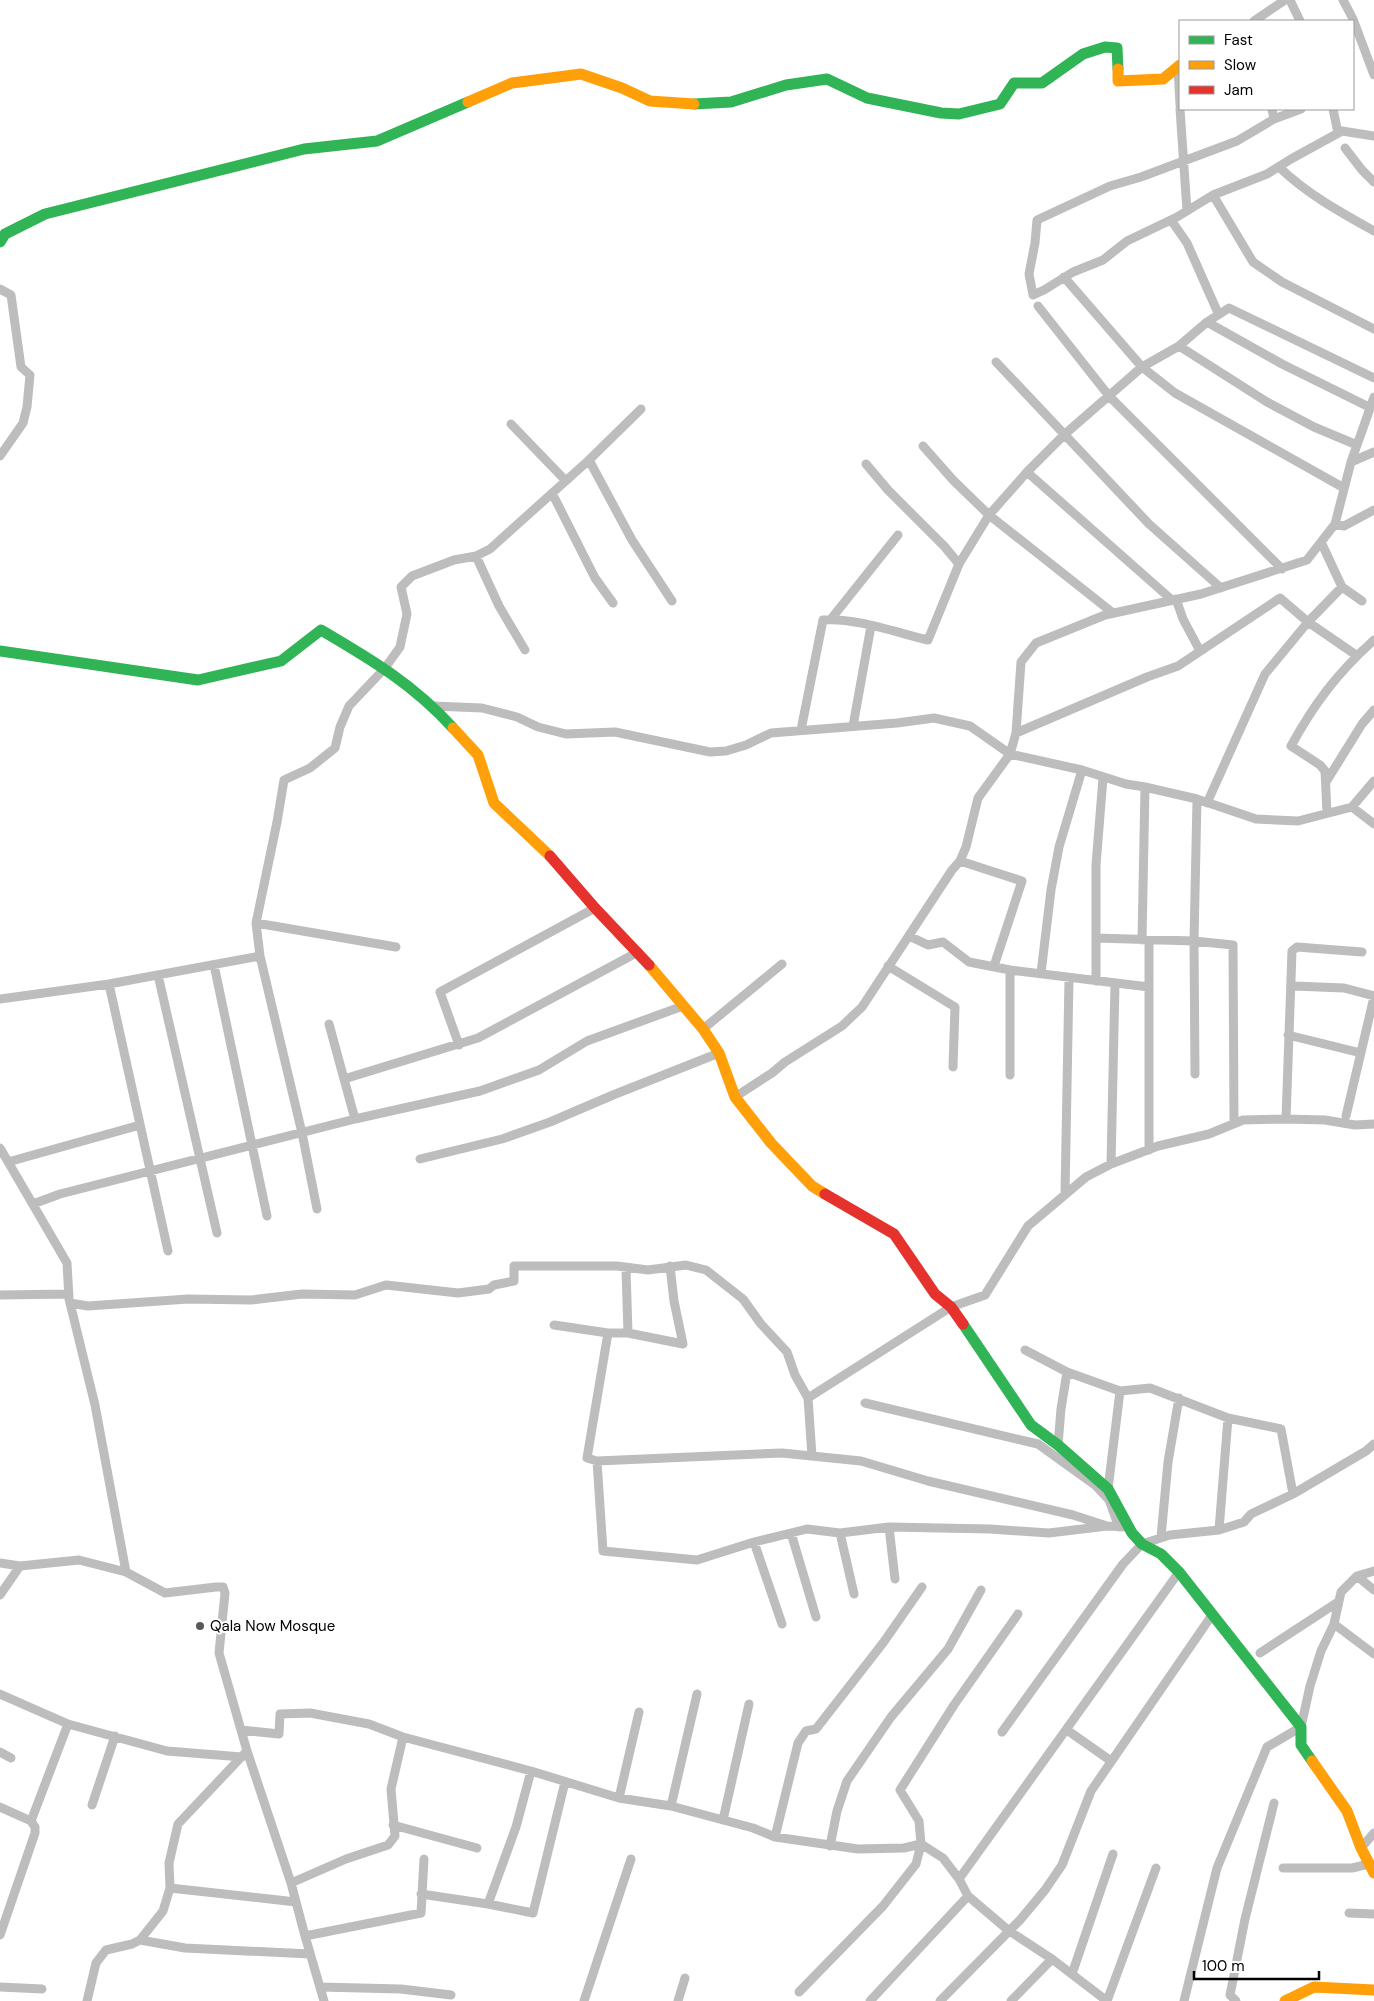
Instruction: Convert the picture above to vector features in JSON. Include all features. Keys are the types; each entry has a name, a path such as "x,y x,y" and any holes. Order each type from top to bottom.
{"street":[{"path":"1255,20 1285,0"},
{"path":"1290,0 1300,20"},
{"path":"1343,0 1353,20"},
{"path":"1354,23 1374,75"},
{"path":"0,242 5,234 45,214 304,149 377,141 512,83 581,74 622,88 650,101 686,104 731,102 786,85 827,78 868,98 942,113 959,114 1000,104 1014,83 1042,83 1083,54 1105,47 1117,48 1118,81 1162,79 1179,66"},
{"path":"1180,110 1187,211"},
{"path":"1272,110 1274,119"},
{"path":"1298,110 1274,119 1237,141 1142,177 1110,186 1037,220 1029,274 1033,295 1072,272 1103,260 1127,241 1171,220 1214,195 1267,174 1342,131 1374,136"},
{"path":"1333,110 1338,133"},
{"path":"1345,148 1374,182"},
{"path":"1280,166 1296,183 1330,207 1374,231"},
{"path":"1214,195 1253,262 1282,282 1374,329"},
{"path":"1171,220 1187,243 1218,313"},
{"path":"1064,277 1142,367 1175,393 1344,488"},
{"path":"0,289 11,295 21,367 30,375 27,407 23,423 0,456"},
{"path":"1038,306 1109,396 1282,569"},
{"path":"801,730 823,620 832,619 871,626 928,640 959,564 989,515 1027,472 1065,434 1142,367 1179,346 1218,313 1229,308 1374,378"},
{"path":"1207,322 1282,364 1369,407"},
{"path":"1179,346 1267,402 1357,445"},
{"path":"996,362 1149,524 1220,588"},
{"path":"736,1097 785,1062 842,1026 862,1007 952,870 960,861 966,847 978,798 1010,754 1016,733 1021,662 1036,642 1114,613 1220,588 1307,560 1335,524 1351,462 1374,397"},
{"path":"317,1209 302,1133 260,956 256,923 284,780 310,768 335,748 340,727 350,706 385,668 400,647 407,614 401,588 412,576 454,560 476,556 490,549 641,409"},
{"path":"511,424 564,480"},
{"path":"923,446 953,480 989,515 1114,613"},
{"path":"1351,462 1374,452"},
{"path":"588,460 632,540 672,601"},
{"path":"866,464 888,490 944,546 959,564"},
{"path":"1027,472 1174,600 1200,651"},
{"path":"552,492 595,578 613,603"},
{"path":"1335,524 1344,526 1374,510"},
{"path":"832,619 898,535"},
{"path":"1321,542 1342,587 1362,601"},
{"path":"476,556 499,606 525,650"},
{"path":"1207,803 1265,674 1308,622 1342,587"},
{"path":"1016,733 1147,677 1178,666 1280,598 1308,622 1356,655"},
{"path":"853,726 871,626"},
{"path":"0,651 198,680 281,661 321,630 385,668 433,706 478,755 494,803 541,846 595,908 638,952 703,1029 719,1053 736,1097 771,1143 812,1186 894,1234 935,1294 951,1307 1040,1439 1095,1485 1109,1500 1124,1527 1142,1544 1161,1554 1179,1572 1301,1727"},
{"path":"1327,813 1325,771 1320,765 1291,746 1309,714 1349,662 1374,640"},
{"path":"433,706 482,708 518,717 538,727 566,734 615,732 710,752 726,751 746,745 770,733 897,723 934,718 970,726 1010,754 1082,770 1102,778 1197,799 1256,820 1298,821 1352,808 1374,781"},
{"path":"1325,783 1362,724 1374,710"},
{"path":"1040,973 1059,847 1082,770"},
{"path":"1096,981 1096,865 1102,778"},
{"path":"1145,787 1145,940 1149,988 1149,1150"},
{"path":"1195,1074 1194,941 1197,799"},
{"path":"1352,808 1374,824"},
{"path":"960,861 1022,881 994,966"},
{"path":"458,1045 440,992 595,908"},
{"path":"256,923 396,947"},
{"path":"909,936 928,945 943,942 969,962 1069,979 1149,988"},
{"path":"1096,938 1194,941 1230,944 1234,947 1234,1122"},
{"path":"1286,1119 1292,951 1297,947 1362,952"},
{"path":"344,1078 478,1038 638,952"},
{"path":"0,999 109,984 260,956"},
{"path":"703,1029 782,964"},
{"path":"214,965 267,1216"},
{"path":"888,966 955,1007 953,1067"},
{"path":"1010,970 1010,1075"},
{"path":"158,975 217,1233"},
{"path":"1065,1194 1069,979"},
{"path":"109,984 168,1251"},
{"path":"1111,1164 1115,984"},
{"path":"1294,986 1351,989 1374,996 1346,1116"},
{"path":"32,1204 60,1194 201,1160 355,1119 480,1091 538,1070 587,1041 683,1006"},
{"path":"329,1024 355,1119"},
{"path":"1288,1035 1361,1054"},
{"path":"420,1159 502,1139 550,1122 719,1053"},
{"path":"808,1398 951,1307 986,1295 1028,1226 1086,1177 1111,1164 1149,1150 1209,1134 1234,1122 1243,1120 1325,1120 1355,1125 1374,1124"},
{"path":"8,1162 140,1125"},
{"path":"0,1148 67,1263 69,1299 94,1405 126,1572"},
{"path":"0,1295 69,1299 88,1306 188,1299 251,1300 302,1294 355,1295 386,1286 458,1294 489,1289 494,1285 514,1280 514,1266 616,1266 626,1269 648,1270 686,1265 706,1270 743,1299 761,1324 787,1352 795,1375 808,1398 812,1456"},
{"path":"554,1325 608,1333 628,1333 683,1344 674,1301 670,1266"},
{"path":"626,1269 628,1333"},
{"path":"608,1333 587,1458 597,1461 782,1453 861,1461 928,1481 1073,1515 1107,1526"},
{"path":"1025,1350 1067,1372 1120,1391 1150,1388 1228,1418 1281,1430 1293,1494"},
{"path":"1058,1445 1067,1372"},
{"path":"1108,1489 1120,1391"},
{"path":"1161,1538 1168,1462 1178,1398"},
{"path":"865,1403 1040,1439 1058,1445 1108,1489 1124,1527"},
{"path":"1219,1530 1228,1418"},
{"path":"1002,1732 1123,1564 1142,1544 1170,1535 1219,1530 1244,1522 1251,1514 1293,1494 1366,1451 1374,1444"},
{"path":"597,1461 603,1551 697,1560 754,1542 807,1529 840,1533 888,1527 990,1529 1049,1533 1107,1526 1124,1527"},
{"path":"888,1527 895,1579"},
{"path":"791,1533 816,1617"},
{"path":"840,1533 854,1594"},
{"path":"754,1542 782,1624"},
{"path":"0,1563 20,1566 79,1560 126,1572 165,1593 223,1587 225,1593 219,1652 241,1730 244,1754 291,1883 324,2001"},
{"path":"0,1595 20,1566"},
{"path":"1282,1868 1372,1868 1361,1848 1347,1811 1300,1745 1301,1727 1310,1686 1321,1651 1334,1624 1341,1592 1357,1576 1374,1571"},
{"path":"960,1879 1179,1572"},
{"path":"1357,1576 1374,1590"},
{"path":"775,1837 798,1743 806,1731 816,1729 883,1643 922,1587"},
{"path":"830,1846 837,1811 847,1781 891,1717 948,1649 981,1590"},
{"path":"1260,1653 1338,1602"},
{"path":"799,1992 883,1906 916,1864 920,1844 919,1821 900,1790 954,1706 1018,1614"},
{"path":"940,2001 1008,1930 1020,1920 1045,1890 1062,1865 1091,1790 1212,1615"},
{"path":"1334,1624 1374,1654"},
{"path":"0,1694 68,1724 167,1751 244,1754"},
{"path":"671,1806 697,1694"},
{"path":"723,1820 749,1704"},
{"path":"619,1798 639,1712"},
{"path":"241,1730 279,1734 280,1714 310,1713 368,1724 403,1737 531,1771 619,1798 671,1806 753,1828 775,1837 858,1849 904,1848 920,1844 943,1858 960,1879 968,1896 1008,1930 1052,1959 1107,2001 1156,1868"},
{"path":"31,1821 68,1724"},
{"path":"1184,2001 1217,1868 1267,1747 1301,1727"},
{"path":"1067,1730 1111,1761"},
{"path":"92,1805 115,1736"},
{"path":"291,1883 346,1859 388,1845 395,1836 391,1789 403,1737"},
{"path":"0,1752 11,1758"},
{"path":"87,2001 96,1963 106,1950 132,1944 140,1940 163,1911 170,1888 169,1863 178,1824 244,1754"},
{"path":"488,1904 516,1827 531,1771"},
{"path":"421,1894 533,1913 565,1782"},
{"path":"1236,2001 1230,1995 1245,1919 1274,1803"},
{"path":"0,1807 31,1821 35,1827 35,1833 0,1935"},
{"path":"393,1825 477,1848"},
{"path":"1361,1848 1374,1833"},
{"path":"1072,1974 1112,1854"},
{"path":"305,1936 421,1913 424,1858"},
{"path":"584,2001 631,1859"},
{"path":"170,1888 296,1902"},
{"path":"870,2001 968,1896"},
{"path":"1349,1913 1374,1914"},
{"path":"140,1940 185,1948 310,1954"},
{"path":"1011,2001 1052,1959"},
{"path":"678,2001 685,1978"},
{"path":"320,1986 401,1989 451,1995"},
{"path":"0,1987 42,1989"},
{"path":"1285,2001 1314,1987 1374,1990"}],"traffic: fast":[{"path":"694,104 731,102 786,85 827,79 867,98 941,113 959,114 1000,104 1014,83 1042,83 1083,54 1105,47 1117,48 1118,69"},
{"path":"0,242 5,234 45,214 304,149 377,141 468,102"},
{"path":"0,651 198,680 281,661 321,630 391,674 423,698 453,728"},
{"path":"963,1324 1031,1425 1058,1445 1108,1489 1132,1533 1142,1544 1161,1554 1179,1572 1301,1727 1301,1745 1312,1761"}],"traffic: slow":[{"path":"1118,69 1118,81 1163,79 1179,66"},
{"path":"468,102 512,83 581,74 622,88 650,101 694,104"},
{"path":"453,728 478,755 494,803 550,856"},
{"path":"649,965 703,1029 719,1053 735,1097 771,1143 812,1186 825,1194"},
{"path":"1312,1761 1347,1811 1361,1848 1374,1873"},
{"path":"1285,2001 1314,1987 1374,1990"}],"traffic: jam":[{"path":"550,856 595,908 649,965"},
{"path":"825,1194 894,1234 935,1294 951,1307 963,1324"}],"place":[{"name":"Qala Now Mosque","path":"200,1626"}]}
